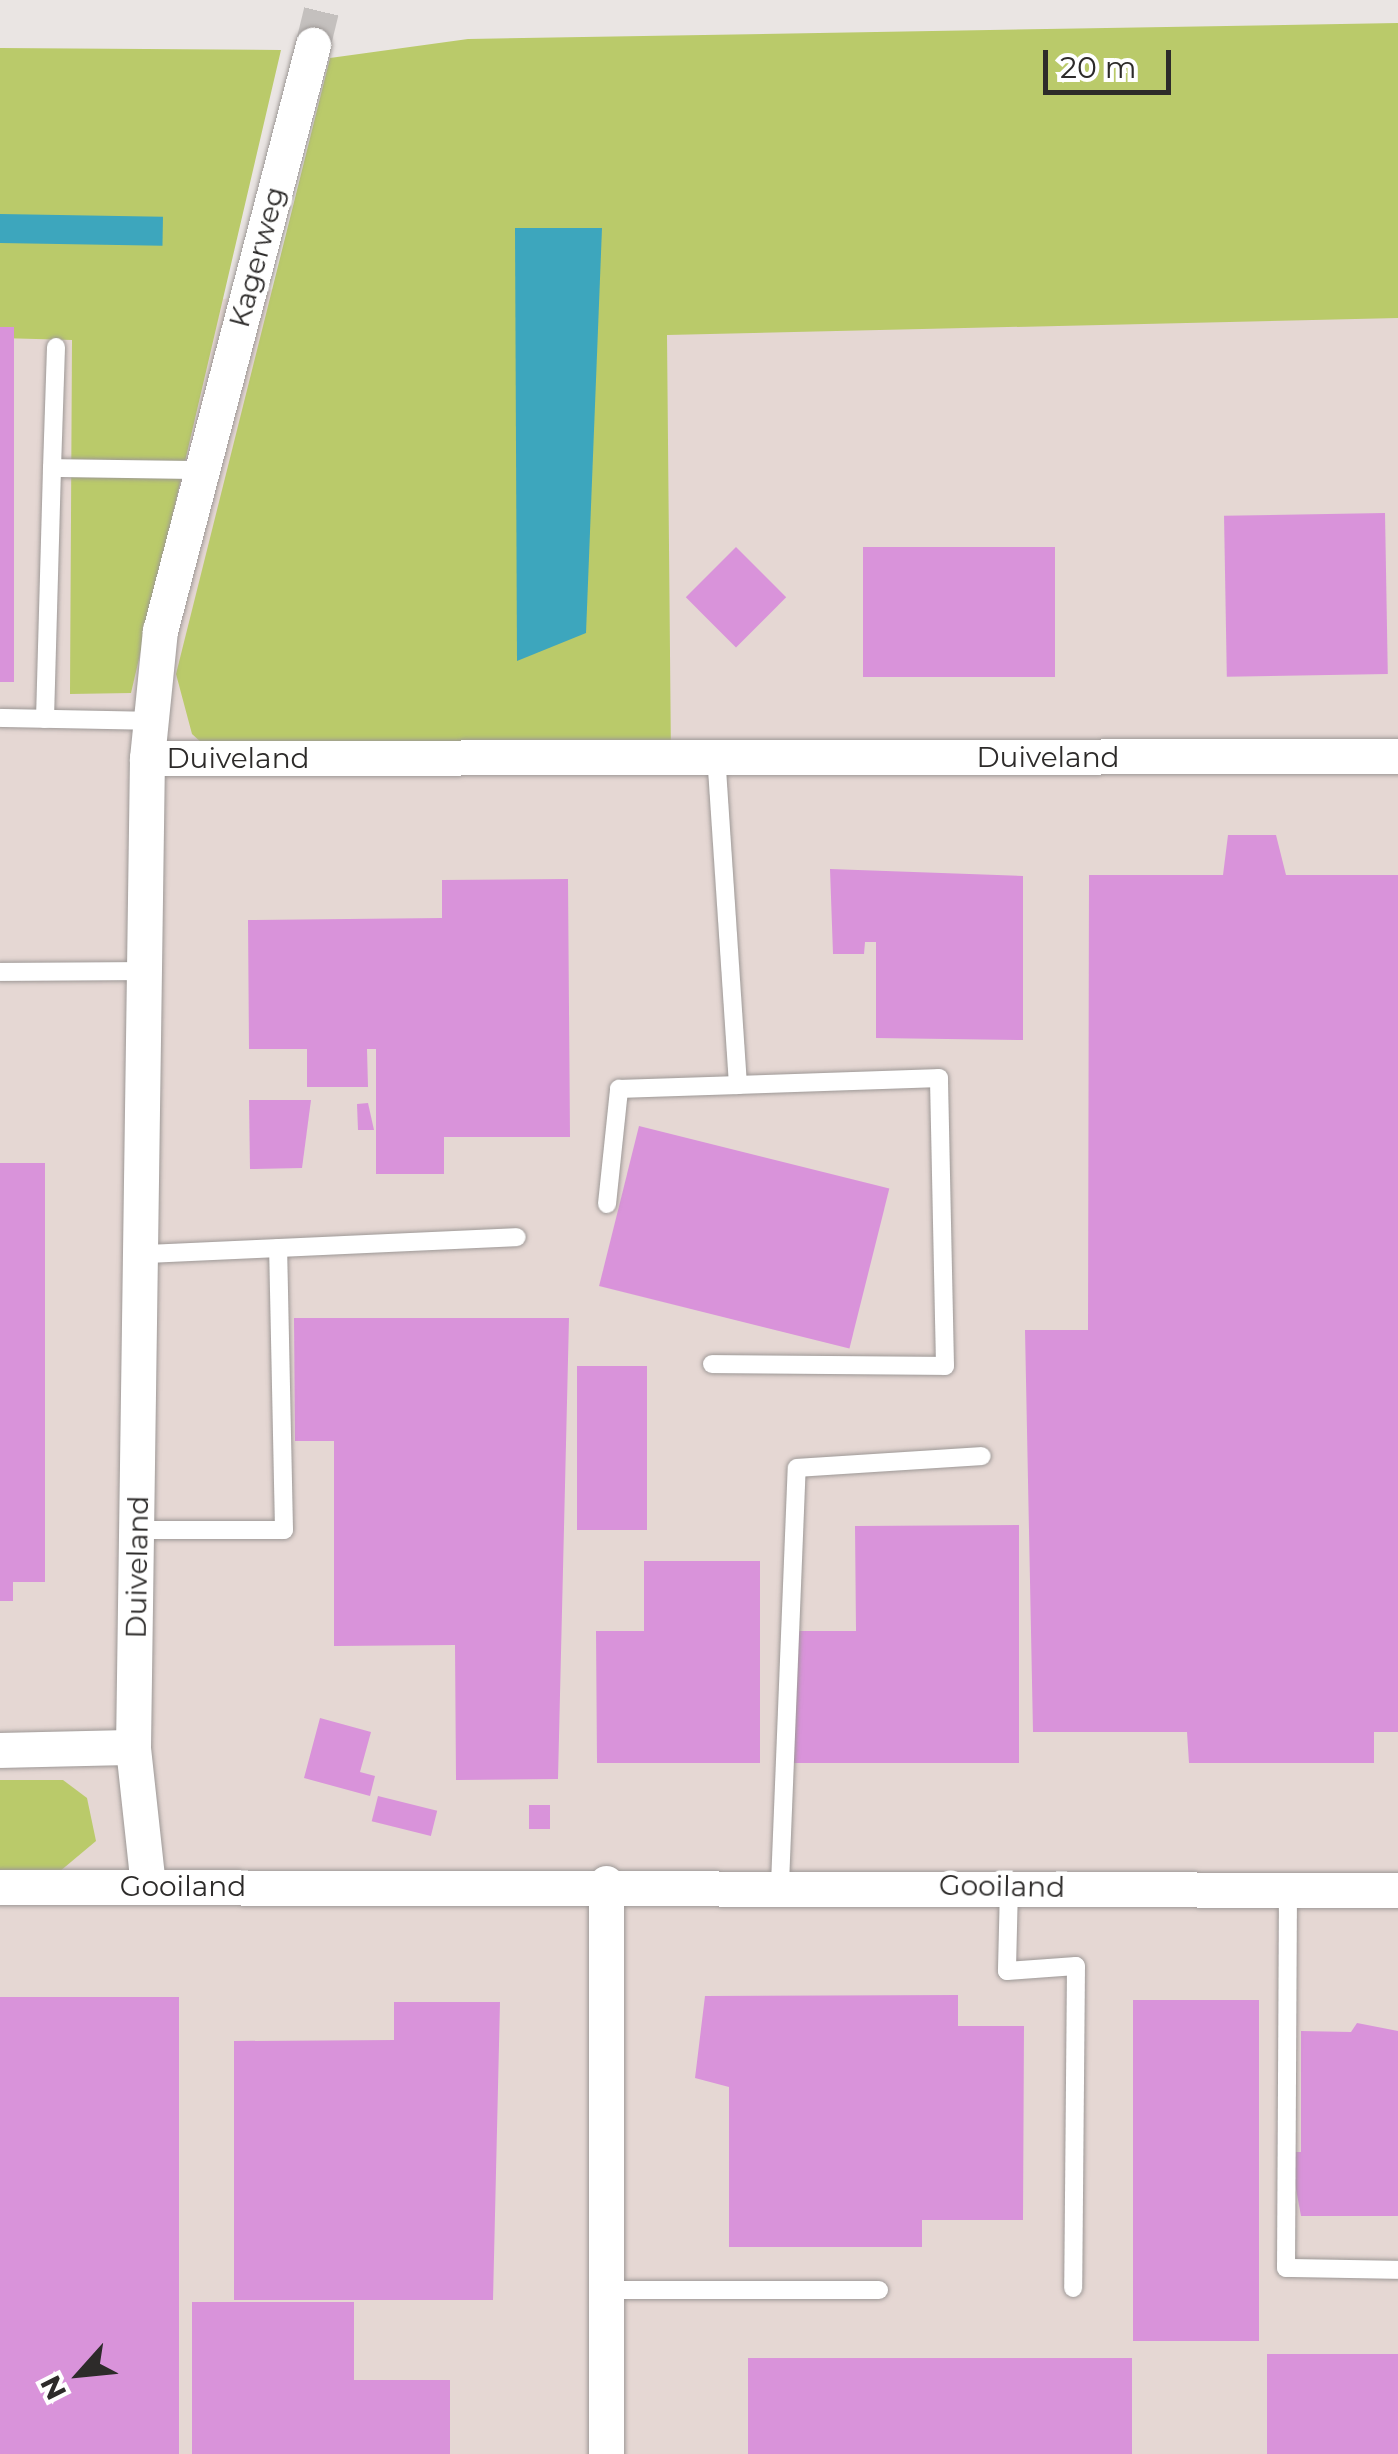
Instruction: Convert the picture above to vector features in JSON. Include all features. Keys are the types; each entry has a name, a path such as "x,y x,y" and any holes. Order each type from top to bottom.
{"street":[{"name":"Kagerweg","path":"147,758 160,631 312,45"},
{"name":"Duiveland","path":"148,1886 133,1748 145,1254 142,970 147,758 1398,756"},
{"path":"0,1750 133,1748"},
{"name":"Gooiland","path":"0,1887 606,1882 1398,1890"},
{"path":"606,1882 606,2454"}],"lane":[{"path":"45,719 56,347"},
{"path":"52,468 202,470"},
{"path":"0,718 150,722"},
{"path":"716,758 738,1085"},
{"path":"0,972 142,970"},
{"path":"607,1204 619,1089 939,1078 945,1366 712,1364"},
{"path":"145,1254 517,1237"},
{"path":"138,1530 284,1530 278,1248"},
{"path":"780,1884 797,1468 982,1456"},
{"path":"1008,1886 1007,1971 1076,1966 1072,2288"},
{"path":"1288,1889 1286,2268 1398,2270"},
{"path":"606,2290 879,2290"}],"shaded area":[{"path":"1398,241 1398,2454 0,2454 0,304 169,310 410,262"}],"green space":[{"path":"1398,23 1398,318 667,335 671,758 215,755 192,734 176,674 330,58 468,39"},
{"path":"0,48 281,50 131,693 70,694 72,340 0,338"},
{"path":"0,1780 63,1780 87,1798 96,1841 59,1872 0,1874"}],"water":[{"path":"0,214 163,217 162,246 0,243"},
{"path":"515,228 602,228 586,633 517,661"}],"building":[{"path":"0,327 14,327 14,682 0,682"},
{"path":"1385,513 1388,674 1227,677 1224,516"},
{"path":"736,547 786,597 736,647 686,597"},
{"path":"863,547 1055,547 1055,677 863,677"},
{"path":"1228,835 1276,835 1286,875 1398,875 1398,1732 1374,1732 1374,1763 1189,1763 1187,1732 1033,1732 1025,1330 1088,1330 1089,875 1223,875"},
{"path":"830,869 1023,876 1023,1040 876,1038 876,942 865,942 864,954 833,954"},
{"path":"568,879 570,1137 444,1137 444,1174 376,1174 376,1049 367,1049 368,1087 307,1087 307,1049 249,1049 248,920 442,918 442,880"},
{"path":"249,1100 311,1100 302,1168 250,1169"},
{"path":"368,1103 374,1130 358,1130 357,1104"},
{"path":"639,1126 889,1188 849,1349 599,1286"},
{"path":"0,1163 45,1163 45,1582 13,1582 13,1601 0,1601"},
{"path":"294,1318 569,1318 558,1779 456,1780 455,1645 334,1646 334,1441 295,1441"},
{"path":"577,1366 647,1366 647,1530 577,1530"},
{"path":"1019,1525 1019,1763 794,1763 794,1631 856,1631 855,1526"},
{"path":"644,1561 760,1561 760,1763 597,1763 596,1631 644,1631"},
{"path":"320,1718 371,1732 360,1772 375,1776 370,1796 304,1778"},
{"path":"378,1796 437,1811 431,1836 372,1821"},
{"path":"529,1805 550,1805 550,1829 529,1829"},
{"path":"958,1995 958,2026 1024,2026 1023,2220 922,2220 922,2247 729,2247 729,2087 695,2078 705,1996"},
{"path":"0,1997 179,1997 179,2454 0,2454"},
{"path":"1133,2000 1259,2000 1259,2341 1133,2341"},
{"path":"394,2002 500,2002 493,2300 234,2300 234,2041 394,2040"},
{"path":"1357,2023 1398,2031 1398,2216 1301,2216 1289,2152 1301,2152 1301,2031 1351,2032"},
{"path":"192,2302 354,2302 354,2380 450,2380 450,2454 192,2454"},
{"path":"1267,2354 1398,2354 1398,2454 1267,2454"},
{"path":"748,2358 1132,2358 1132,2454 748,2454"}],"tunnel":[{"path":"313,45 324,0"}]}
